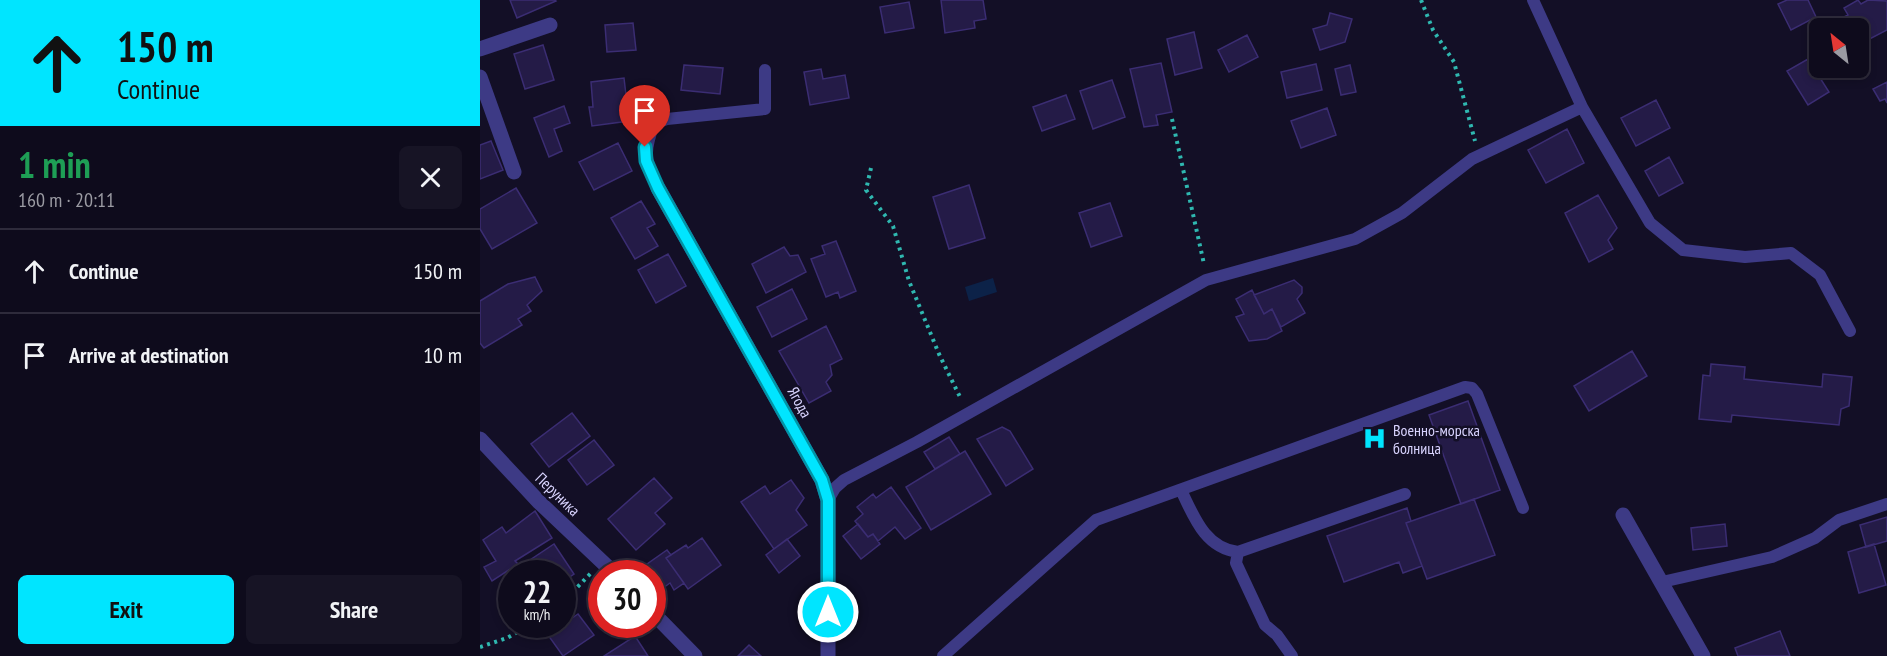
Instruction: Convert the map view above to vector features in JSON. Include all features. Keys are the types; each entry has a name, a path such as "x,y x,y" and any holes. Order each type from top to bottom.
{"street":[{"path":"480,50 550,25"},
{"path":"480,77 514,172"},
{"name":"Ягода","path":"658,188 822,480 828,500 828,656"},
{"name":"Перуника","path":"480,439 539,502 601,560"},
{"path":"1623,515 1703,656"},
{"path":"666,626 696,656"}],"lane":[{"path":"1533,0 1582,107 1650,223 1683,250 1745,257 1791,253 1820,275 1850,331"},
{"path":"658,188 646,161 645,147 654,124 667,119 765,109 765,70"},
{"path":"828,500 835,488 844,480 969,413 1206,280 1355,239 1402,213 1478,156 1582,107"},
{"path":"943,656 1096,520 1465,387 1472,388 1477,393 1523,508"},
{"path":"1181,490 1197,525 1212,542 1226,551 1238,552 1405,494"},
{"path":"1662,582 1772,557 1815,538 1839,520 1887,504"},
{"path":"1238,552 1236,563 1265,625 1292,656"}],"path":[{"path":"1421,0 1433,30 1454,62 1478,156"},
{"path":"1172,119 1203,250 1206,280"},
{"path":"871,168 866,190 893,226 909,281 930,333 969,413"},
{"path":"576,588 588,576"},
{"path":"480,647 507,638"}],"water":[{"path":"993,278 997,292 969,301 965,287"}],"building":[{"path":"510,0 555,0 556,1 517,18"},
{"path":"941,0 983,0 986,19 974,21 975,28 945,33"},
{"path":"1787,0 1808,0 1816,17 1809,18 1809,21 1791,30 1778,4"},
{"path":"1858,0 1861,4 1868,0 1887,1 1887,30 1869,39 1869,18 1842,18 1848,15 1844,8"},
{"path":"909,2 914,28 885,33 880,7"},
{"path":"1330,13 1352,19 1345,42 1320,50 1313,29 1327,25"},
{"path":"633,23 636,50 607,52 605,25"},
{"path":"1194,32 1202,68 1175,75 1167,39"},
{"path":"1247,35 1258,57 1229,72 1218,50"},
{"path":"543,45 554,80 525,89 514,54"},
{"path":"1808,59 1809,78 1820,78 1829,92 1808,105 1787,71"},
{"path":"1161,63 1172,112 1156,115 1158,125 1144,127 1130,69"},
{"path":"1316,64 1322,90 1287,98 1281,72"},
{"path":"684,65 723,68 720,94 681,90"},
{"path":"1350,65 1356,92 1341,95 1335,69"},
{"path":"821,69 823,79 845,75 849,98 810,105 804,72"},
{"path":"624,78 629,121 592,126 589,107 593,107 591,82"},
{"path":"1112,80 1125,117 1093,129 1080,91"},
{"path":"1887,82 1887,103 1885,99 1880,101 1873,89"},
{"path":"1066,95 1075,119 1042,131 1033,107"},
{"path":"1656,100 1670,128 1636,146 1621,118"},
{"path":"564,106 570,123 554,129 562,151 549,157 534,118"},
{"path":"1327,108 1336,135 1301,148 1291,121"},
{"path":"1567,129 1584,163 1546,183 1528,150"},
{"path":"491,141 503,170 480,179 480,145"},
{"path":"618,143 632,171 594,190 579,162"},
{"path":"1669,157 1683,183 1659,196 1645,171"},
{"path":"969,185 985,238 949,249 933,197"},
{"path":"516,188 537,223 492,249 480,229 480,209"},
{"path":"1598,195 1617,228 1608,240 1613,249 1589,262 1565,213"},
{"path":"641,201 655,224 647,228 658,246 635,259 611,218"},
{"path":"1110,203 1122,236 1091,247 1079,213"},
{"path":"836,241 856,291 840,298 838,292 826,297 811,259 825,254 822,246"},
{"path":"784,247 790,256 798,255 806,272 766,293 752,264"},
{"path":"668,254 686,286 656,303 638,270"},
{"path":"535,277 542,291 527,305 531,311 518,319 522,325 484,348 480,343 480,301 508,284"},
{"path":"1294,280 1302,287 1302,293 1297,299 1305,313 1281,327 1272,309 1264,314 1254,295"},
{"path":"792,289 807,319 772,337 757,307"},
{"path":"1252,290 1264,314 1272,309 1282,331 1267,339 1249,341 1236,317 1244,314 1236,299"},
{"path":"826,326 842,359 830,365 832,375 826,382 831,391 809,403 779,351"},
{"path":"1632,351 1647,376 1589,411 1574,386"},
{"path":"1711,364 1745,367 1744,379 1822,387 1823,374 1852,377 1849,406 1841,409 1839,425 1732,415 1731,422 1699,419 1703,375 1710,376"},
{"path":"1468,401 1500,490 1461,504 1429,415"},
{"path":"572,413 590,436 549,467 531,444"},
{"path":"1002,427 1010,431 1033,469 1006,486 977,439"},
{"path":"949,437 960,454 935,469 924,452"},
{"path":"594,440 614,465 587,485 568,460"},
{"path":"965,451 991,494 931,530 906,487"},
{"path":"654,478 672,498 655,513 665,524 636,550 608,519"},
{"path":"791,480 804,498 796,510 807,525 774,549 741,502 765,486 770,494"},
{"path":"891,487 921,528 905,539 895,527 878,541 873,534 868,537 855,521 863,514 857,507 873,494 876,498"},
{"path":"1474,499 1495,555 1427,579 1406,523"},
{"path":"1407,508 1411,521 1406,523 1422,566 1403,573 1399,562 1344,582 1327,536"},
{"path":"535,511 552,538 517,560 498,560 498,577 492,581 484,567 496,561 483,540 502,527 506,533"},
{"path":"1887,517 1887,541 1866,547 1860,525"},
{"path":"858,524 868,537 873,534 880,544 861,559 843,536"},
{"path":"1725,524 1727,546 1693,550 1691,528"},
{"path":"702,538 721,565 688,589 666,558 686,545 688,548"},
{"path":"787,539 800,556 779,573 766,555"},
{"path":"554,544 565,560 530,560"},
{"path":"1874,544 1886,585 1859,593 1848,552"},
{"path":"667,550 671,555 666,558 684,583 674,590 670,583 666,586 666,560 653,560"},
{"path":"578,614 588,627 590,638 563,656 550,638 576,638 576,615"},
{"path":"1780,631 1790,656 1738,656 1735,648"},
{"path":"632,638 636,638 648,656 604,656"},
{"path":"749,645 761,656 738,656"}],"place":[{"name":"Военно-морска болница","path":"1375,439"}],"route":[{"path":"645,147 646,161 658,188 822,480 828,500 828,612"}]}
